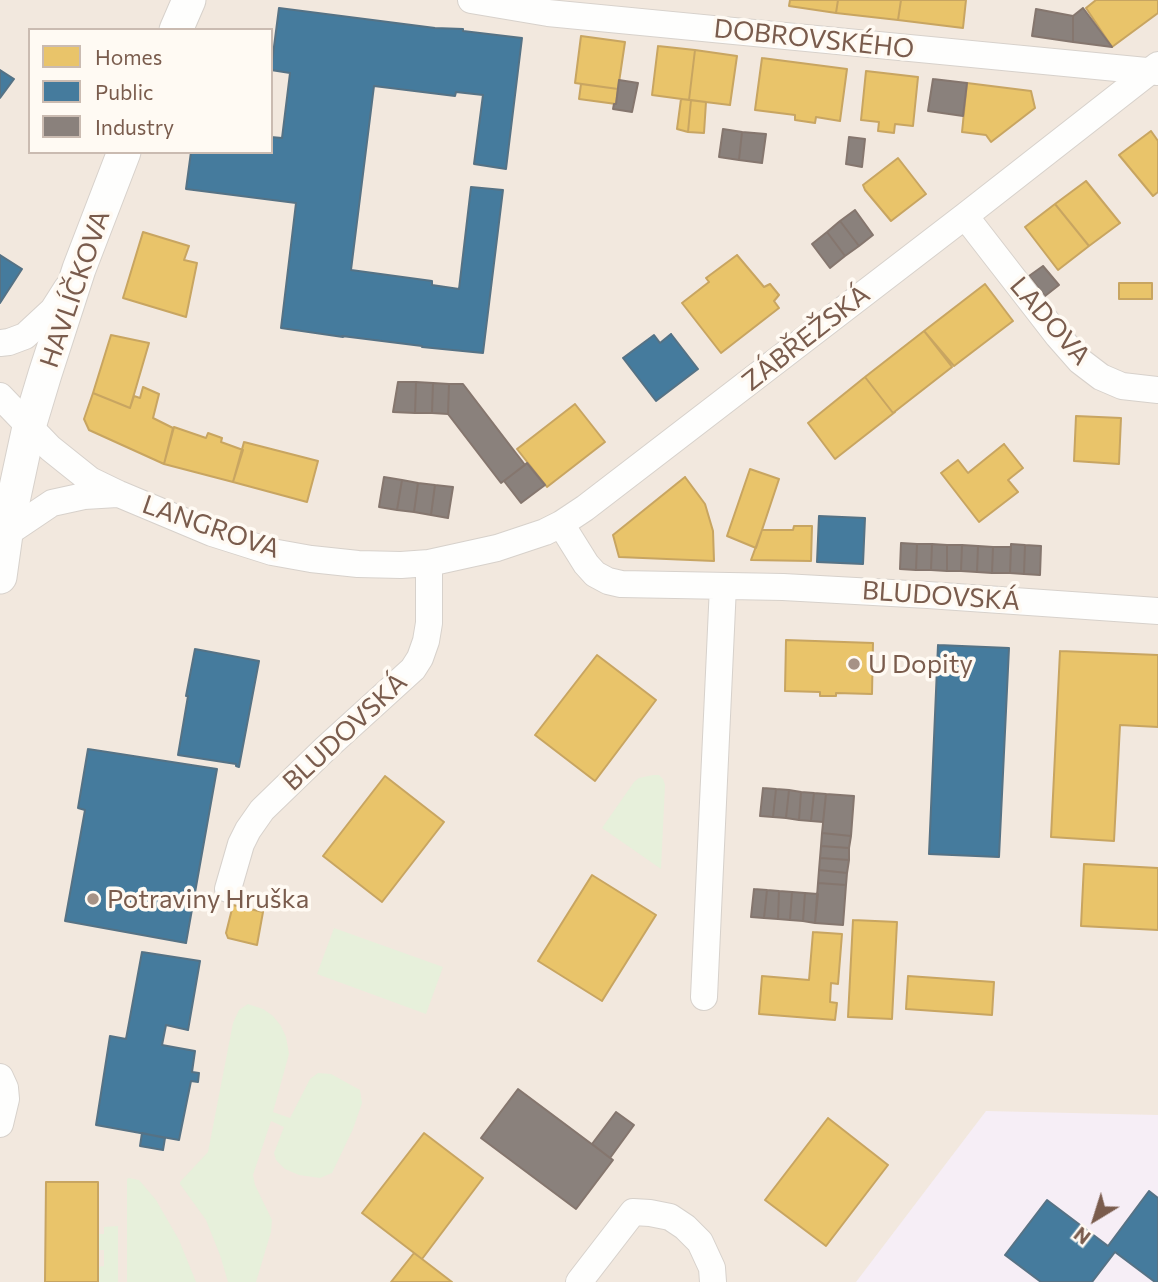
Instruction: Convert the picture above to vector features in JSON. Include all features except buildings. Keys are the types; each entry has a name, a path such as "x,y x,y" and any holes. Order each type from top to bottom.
{"street":[{"path":"177,28 189,0"},
{"name":"DOBROVSKÉHO","path":"471,0 548,13 1155,70"},
{"name":"ZÁBŘEŽSKÁ","path":"429,563 473,555 545,532 585,508 1155,70"},
{"name":"HAVLÍČKOVA","path":"0,577 6,534 29,427 79,269 123,154"},
{"name":"LADOVA","path":"965,216 1080,361 1101,376 1122,386 1158,390"},
{"path":"0,343 24,336 39,324 52,310 79,269"},
{"name":"LANGROVA","path":"0,396 50,448 90,480 212,533 272,552 311,559 358,564 429,563"},
{"name":"LANGROVA","path":"6,534 52,503 84,496 119,494"},
{"name":"BLUDOVSKÁ","path":"561,524 586,564 595,574 608,581 633,584 783,587 1158,611"},
{"name":"BLUDOVSKÁ","path":"228,889 241,844 262,810 413,669 426,641 429,623 429,563"},
{"path":"704,997 723,586"},
{"path":"0,1077 6,1099 0,1124"},
{"path":"579,1282 634,1212 670,1217 685,1227 704,1251 712,1268 713,1282"}],"shaded area":[{"path":"0,0 1158,0 1158,1282 0,1282"},
{"path":"986,1111 1158,1115 1158,1282 856,1282"}],"green space":[{"path":"659,775 665,785 661,869 602,828 634,782"},
{"path":"334,928 443,967 426,1014 317,974"},
{"path":"248,1004 273,1016 286,1037 289,1054 273,1112 290,1118 310,1079 318,1073 331,1074 360,1090 362,1103 332,1173 320,1178 299,1175 285,1169 276,1160 274,1153 284,1127 271,1121 253,1175 272,1220 271,1232 256,1282 228,1282 206,1220 180,1182 208,1152 233,1023 239,1010"},
{"path":"129,1178 139,1180 156,1200 179,1240 196,1282 127,1282"},
{"path":"118,1226 118,1282 98,1282 98,1267 104,1266 104,1250 98,1250 98,1234 104,1234 104,1227"}],"place":[{"name":"U Dopity","path":"854,664"},
{"name":"Potraviny Hruška","path":"93,899"}]}
